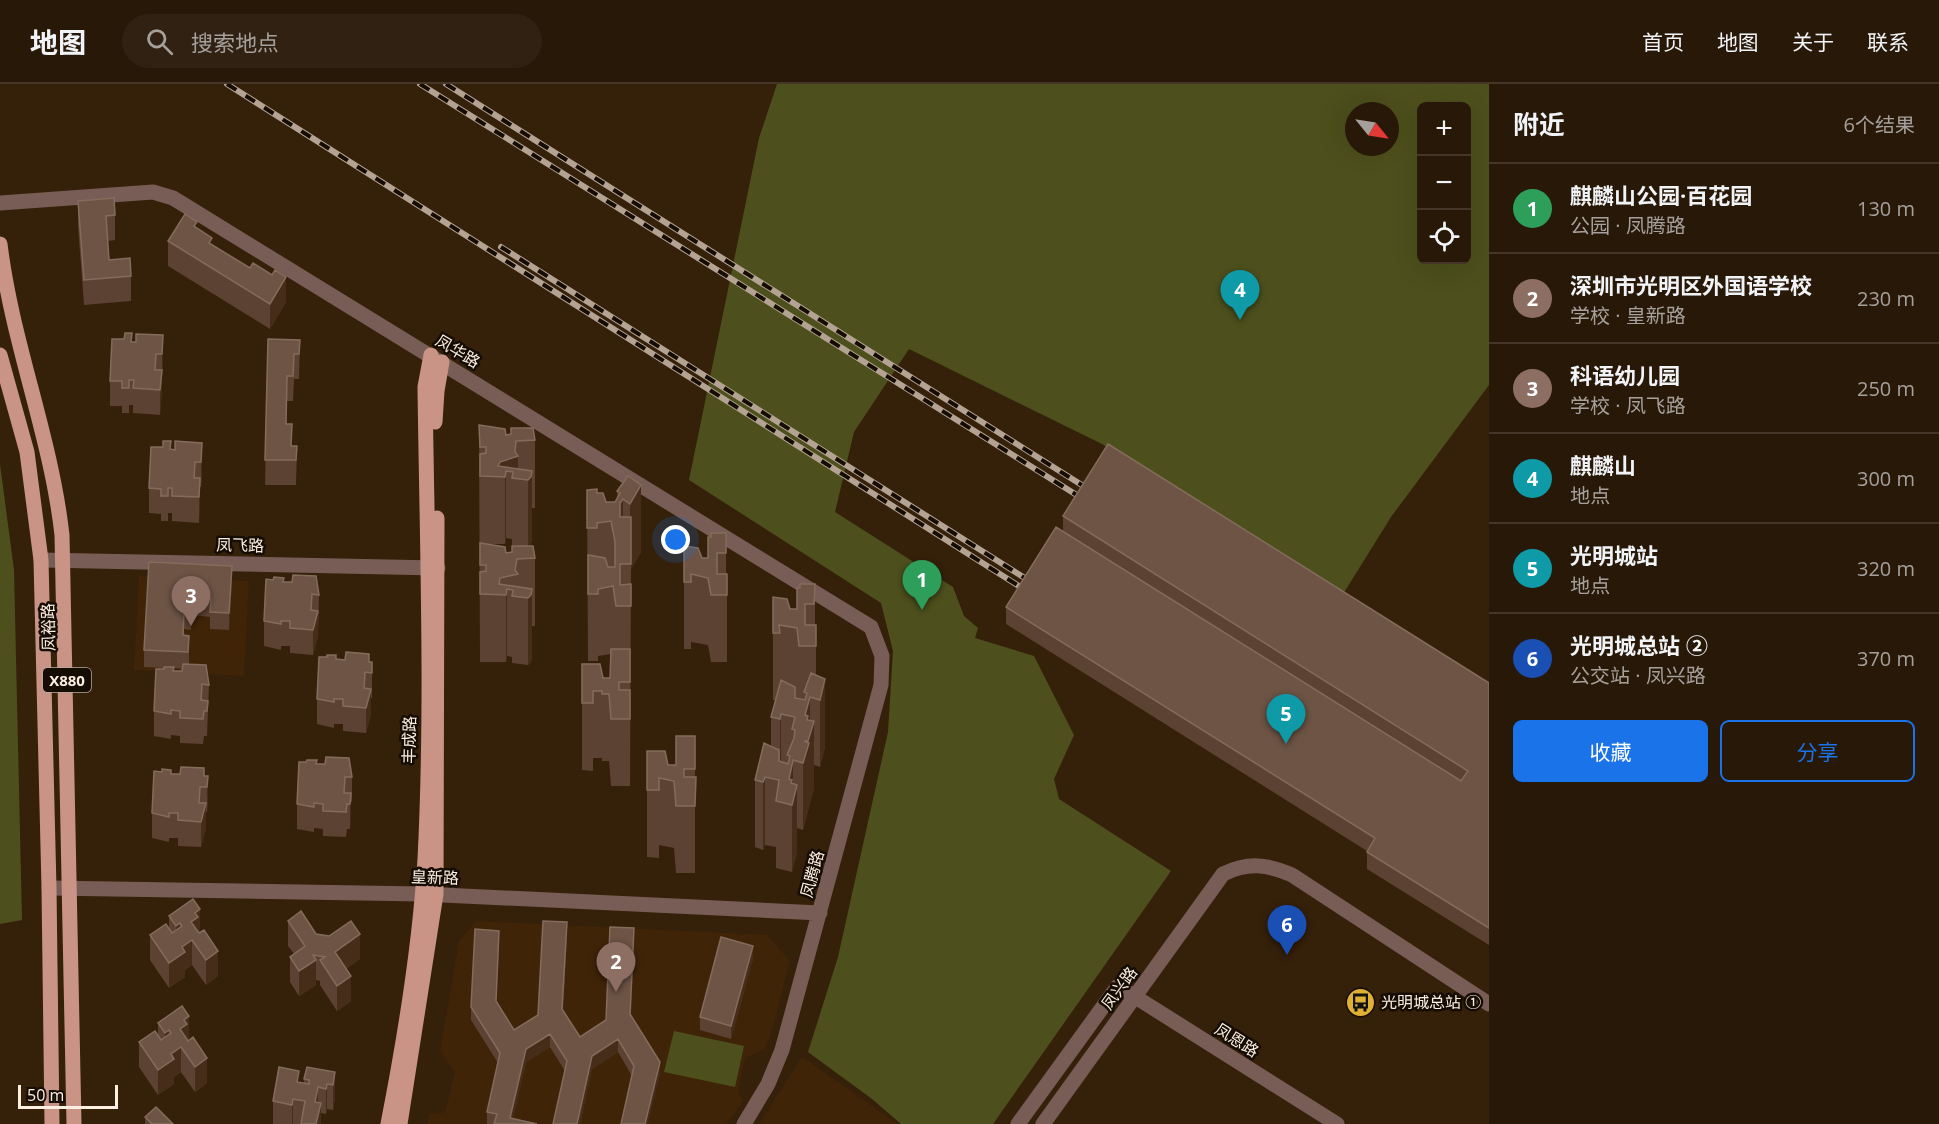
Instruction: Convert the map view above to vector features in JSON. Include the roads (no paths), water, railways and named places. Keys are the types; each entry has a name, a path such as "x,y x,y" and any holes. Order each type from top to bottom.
{"main road":[{"name":"凤裕路","path":"0,244 8,295 57,493 63,559 72,888 74,1124"},
{"name":"凤裕路","path":"0,355 27,452 41,560 52,1124"},
{"name":"丰成路","path":"400,1124 429,894 427,706 433,568 425,387 437,359"},
{"name":"丰成路","path":"388,1124 429,894"}],"street":[{"name":"凤华路","path":"0,202 153,192 164,195 437,359 871,627"},
{"name":"凤飞路","path":"41,560 433,568"},
{"name":"凤腾路","path":"744,1124 768,1084 782,1050 881,685 882,656 871,627"},
{"name":"凤兴路","path":"1043,1124 1223,874 1239,866 1256,864 1275,867 1292,875 1489,1004"},
{"name":"皇新路","path":"49,888 429,894 820,913"},
{"name":"凤兴路","path":"1018,1124 1118,986"},
{"name":"凤恩路","path":"1118,986 1337,1124"}],"railway":[{"path":"227,84 1033,595"},
{"path":"420,84 1091,504"},
{"path":"446,84 1096,494"},
{"path":"501,247 1039,587"}],"place":[{"name":"麒麟山","path":"1240,320"},
{"name":"麒麟山公园·百花园","path":"922,610"},
{"name":"科语幼儿园","path":"191,626"},
{"name":"光明城站","path":"1286,744"},
{"name":"光明城总站 ②","path":"1287,955"},
{"name":"深圳市光明区外国语学校","path":"616,992"},
{"name":"光明城总站 ①","path":"1360,1002"}]}
